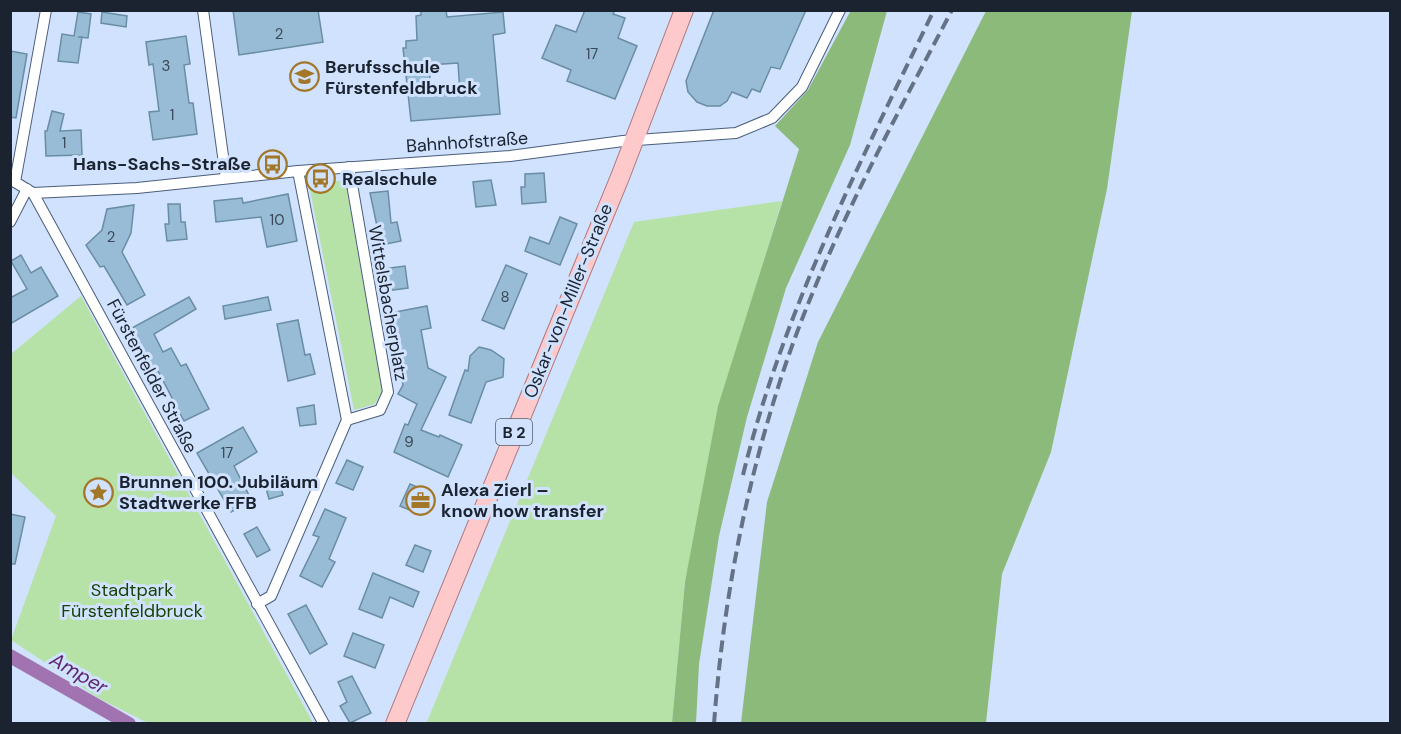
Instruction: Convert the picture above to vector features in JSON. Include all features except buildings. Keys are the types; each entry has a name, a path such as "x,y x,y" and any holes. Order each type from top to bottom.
{"main road":[{"name":"Oskar-von-Miller-Straße","path":"395,723 620,177 684,10"}],"street":[{"path":"10,222 30,191 13,181 46,10"},
{"path":"204,10 226,178"},
{"name":"Bahnhofstraße","path":"30,191 136,189 298,171 510,156 632,141 736,133 772,118 802,87 840,10"},
{"name":"Wittelsbacherplatz","path":"347,420 380,410 388,392 348,167"},
{"path":"257,604 271,596 347,420 298,171"},
{"name":"Fürstenfelder Straße","path":"30,191 324,723"}],"green space":[{"path":"851,10 887,11 850,145 786,288 747,417 719,536 699,664 696,723 672,723 685,582 718,406 799,149 775,126 808,90"},
{"path":"986,11 1132,11 1107,189 1051,452 1002,574 986,723 741,723 767,502 818,342"},
{"path":"345,180 382,391 375,404 354,410 309,185"},
{"path":"782,201 752,300 685,582 672,723 426,724 634,222"},
{"name":"Stadtpark Fürstenfeldbruck","path":"81,296 313,723 148,723 100,699 11,640 56,516 11,473 11,354"}],"waterway":[{"name":"Amper","path":"10,656 129,724"}],"railway":[{"path":"743,475 779,354 802,296 852,180 934,10"},
{"path":"714,724 723,634 738,546 757,458 783,372 818,279 860,188 952,10"}],"place":[{"name":"Berufsschule Fürstenfeldbruck","path":"304,77"},
{"name":"Hans-Sachs-Straße","path":"272,164"},
{"name":"Realschule","path":"321,179"},
{"name":"Brunnen 100. Jubiläum Stadtwerke FFB","path":"98,492"},
{"name":"Alexa Zierl – know how transfer","path":"420,500"}]}
